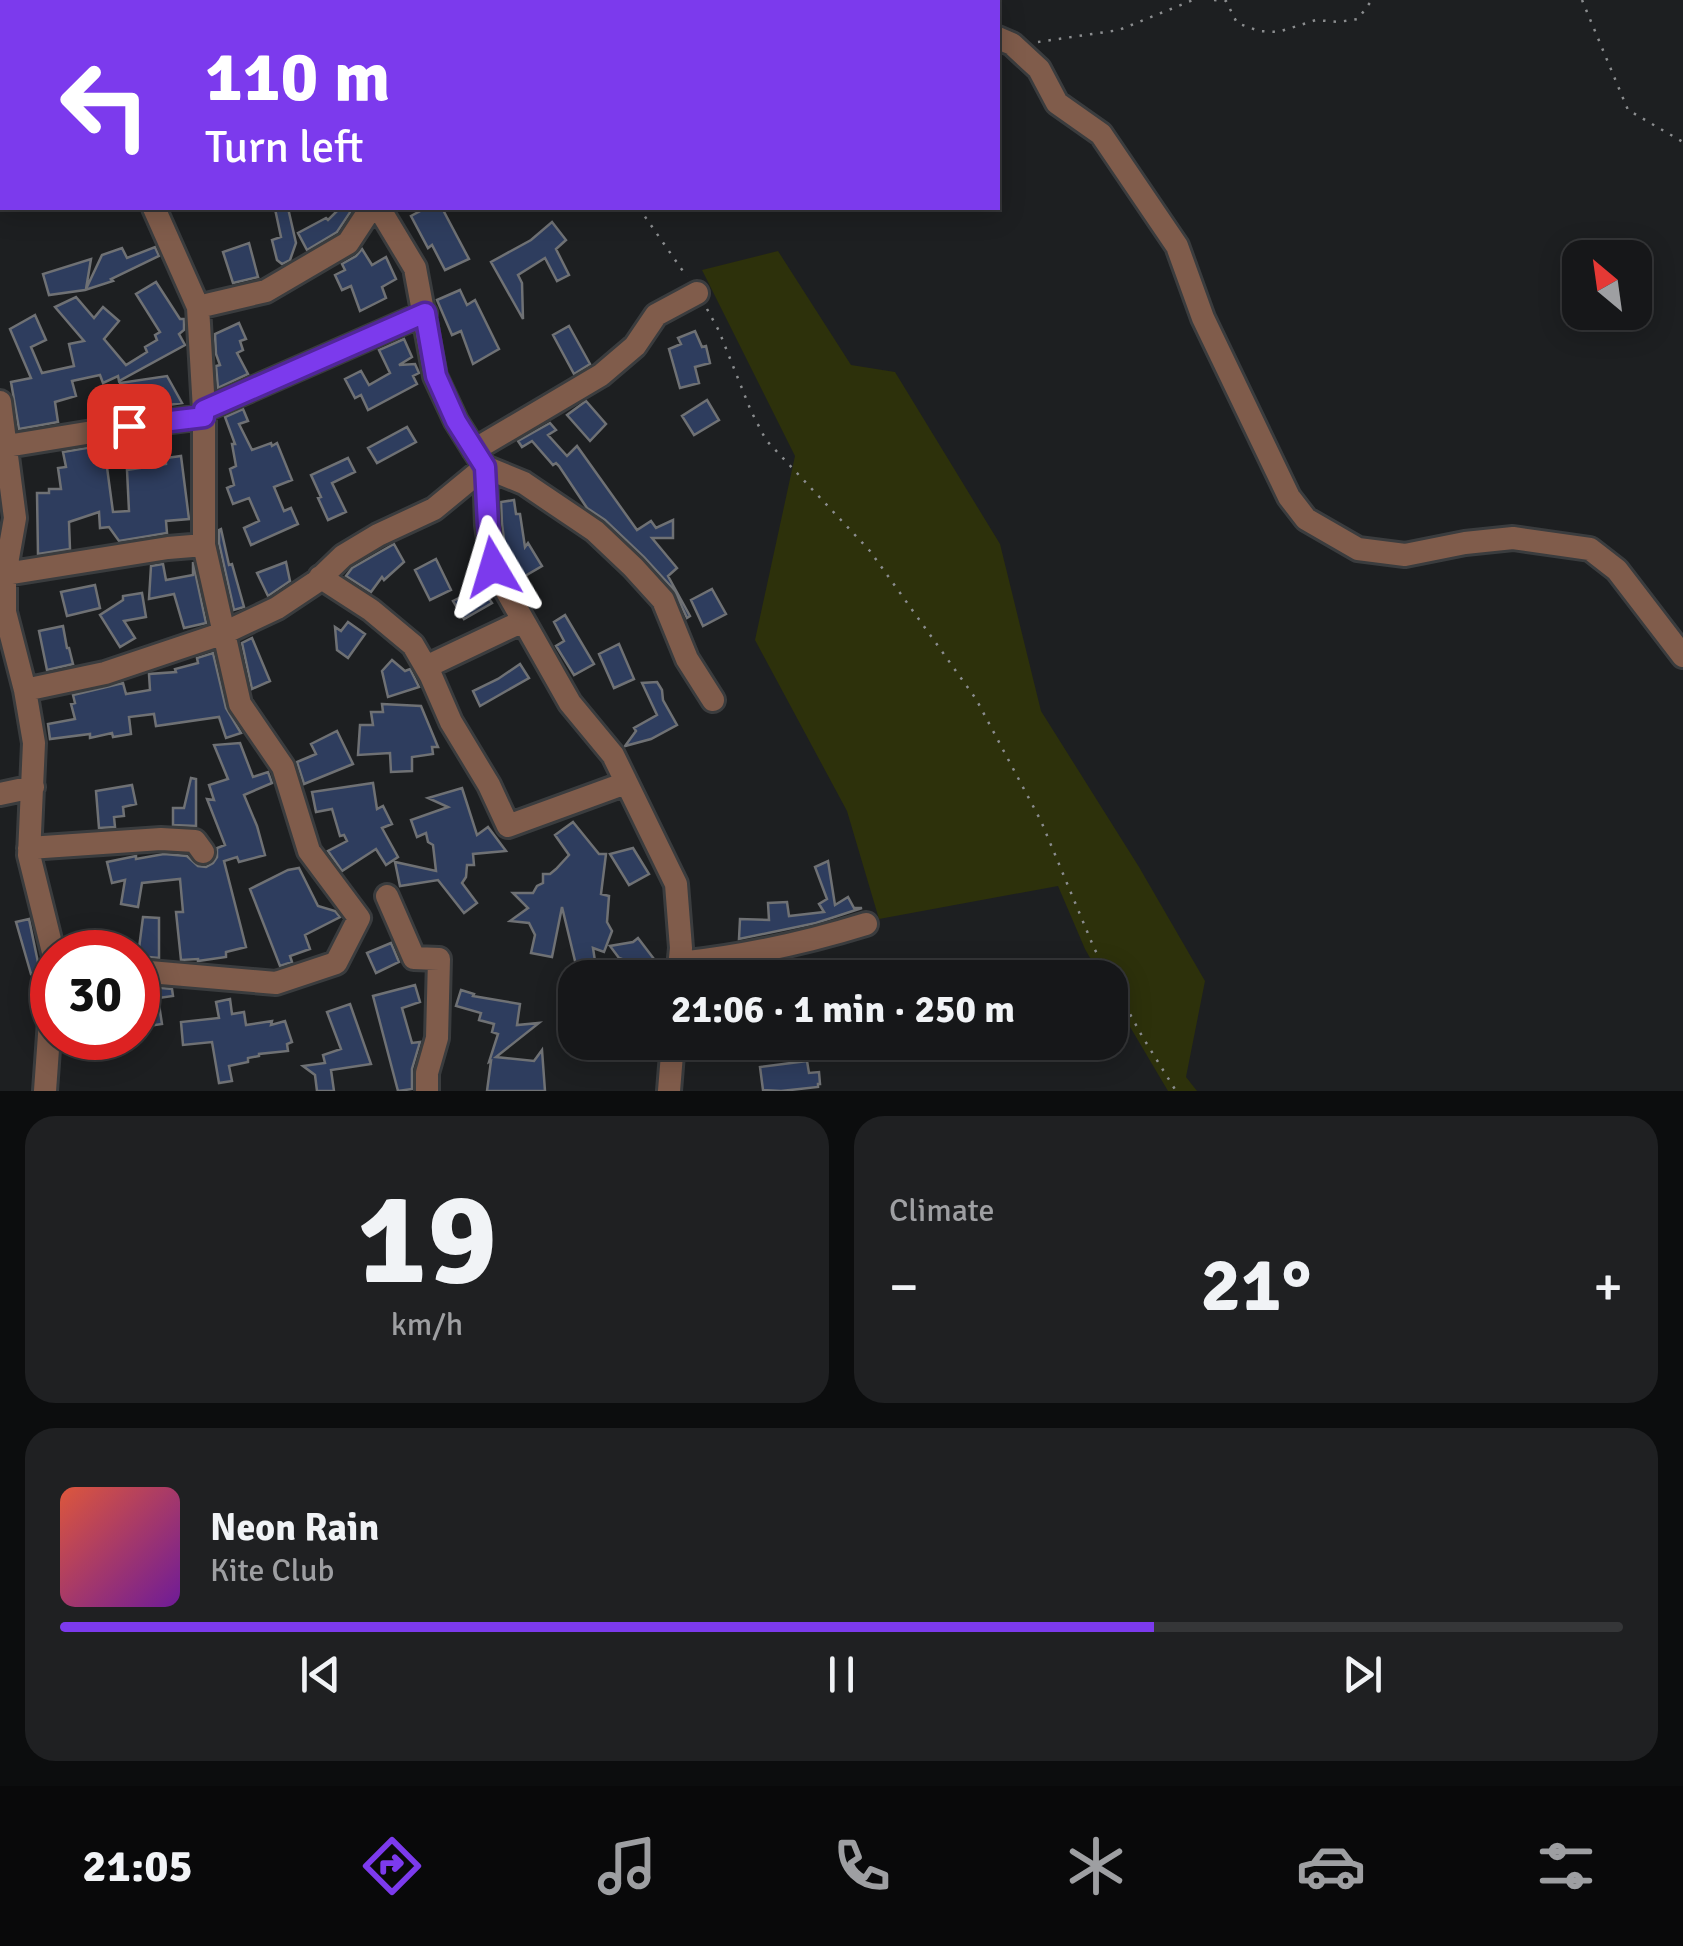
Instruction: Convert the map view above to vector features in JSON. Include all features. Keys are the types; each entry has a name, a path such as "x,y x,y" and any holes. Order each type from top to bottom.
{"street":[{"path":"1005,41 1039,69 1057,103 1102,134 1177,246 1203,318 1289,497 1306,519 1358,549 1406,555 1514,538 1590,549 1617,570 1683,656"},
{"path":"155,210 198,306 204,413 204,545 240,704 283,767 310,851 359,918"},
{"path":"198,306 266,290 348,243 373,210"},
{"path":"376,210 415,268 436,376 456,421 480,458 493,567 570,703 612,755 676,884 680,960"},
{"path":"25,690 105,674 224,632 277,608 320,578 343,556 434,509 480,458 601,375 635,346 656,315 697,293"},
{"path":"7,446 204,413 425,313"},
{"path":"0,402 16,518 3,575 5,612 34,743 29,855 48,930"},
{"path":"480,458 595,531 632,567 662,600 687,659 713,700"},
{"path":"3,575 204,545"},
{"path":"320,578 371,610 413,645 508,826 626,783"},
{"path":"426,668 523,620"},
{"path":"0,794 33,787"},
{"path":"30,848 161,839 195,841 203,852"},
{"path":"160,974 276,983 336,963 359,918 392,891 414,958 439,959 437,1038 427,1072 427,1091"},
{"path":"723,960 866,924"},
{"path":"45,1091 47,1060"},
{"path":"669,1091 671,1060"}],"path":[{"path":"1005,41 1119,30 1193,0"},
{"path":"1214,0 1226,1 1237,23 1278,32 1316,20 1358,19 1372,0"},
{"path":"1582,0 1628,110 1683,142"},
{"path":"641,210 719,331 766,440 870,551 976,699 1041,821 1094,948 1176,1091"}],"green space":[{"path":"778,251 851,365 895,372 1000,544 1041,711 1205,981 1186,1077 1197,1091 1168,1091 1128,1023 1128,960 1091,960 1058,886 879,919 847,811 755,640 795,456 702,270"}],"building":[{"path":"275,210 288,210 296,243 290,260 282,264 277,260 272,240 281,237"},
{"path":"338,210 352,210 337,232 307,250 298,233 328,220"},
{"path":"422,210 443,210 469,259 445,270 411,216"},
{"path":"552,222 566,240 556,249 569,275 557,281 545,258 518,275 522,283 523,319 491,262 531,240"},
{"path":"249,243 258,277 233,283 223,252"},
{"path":"155,247 159,256 113,281 85,290 49,295 43,274 91,259 86,289 102,255 122,248 127,258"},
{"path":"362,249 372,265 386,257 396,279 382,287 386,298 360,311 351,286 342,290 335,275 345,270 342,264"},
{"path":"156,282 180,319 184,319 184,330 179,334 185,345 119,381 118,376 103,383 100,375 72,381 76,396 55,402 58,422 19,429 11,382 31,378 10,329 35,315 46,340 31,347 42,373 74,366 69,344 84,341 55,307 76,297 94,318 103,307 119,321 104,339 126,365 147,352 145,347 157,340 155,335 160,332 136,294"},
{"path":"460,290 467,305 475,300 499,349 473,364 461,331 452,335 437,300"},
{"path":"239,323 246,339 240,341 243,350 237,353 248,374 218,388 216,366 220,365 215,334"},
{"path":"569,326 590,364 574,374 553,335"},
{"path":"695,331 702,347 706,346 710,363 695,367 699,383 680,388 669,349 681,344 678,338"},
{"path":"404,339 412,357 399,365 415,364 419,373 413,376 417,384 368,410 361,395 355,398 345,379 361,371 369,385 390,373 379,350"},
{"path":"167,376 182,403 128,411 120,383"},
{"path":"707,400 719,420 694,435 682,416"},
{"path":"586,401 606,424 590,441 567,415"},
{"path":"243,409 248,421 239,424 252,450 277,443 292,480 274,487 284,511 291,508 298,524 251,545 244,528 259,521 249,498 233,504 227,488 234,485 230,469 236,466 235,444 225,417"},
{"path":"550,423 556,430 548,435 567,456 577,446 637,530 651,521 656,528 673,520 673,538 652,538 677,568 668,576 690,616 687,618 674,590 644,557 587,508 559,466 553,465 532,441 522,447 518,441"},
{"path":"407,427 416,442 377,463 368,448"},
{"path":"104,445 113,512 129,511 127,470 166,464 166,458 181,456 189,519 166,521 167,533 119,541 109,527 100,528 99,512 69,522 70,549 38,554 37,493 61,489 58,468 66,467 63,452"},
{"path":"348,458 355,472 332,483 346,512 328,520 311,475"},
{"path":"514,500 525,547 528,543 542,566 518,580 507,562 502,524 501,502"},
{"path":"221,529 244,607 234,610 219,543"},
{"path":"394,544 404,562 384,580 382,577 371,592 346,576 352,568"},
{"path":"436,559 451,590 430,600 415,570"},
{"path":"193,562 206,623 184,628 174,594 149,599 151,566 163,564 166,580 193,575"},
{"path":"286,562 290,581 268,596 257,573"},
{"path":"95,585 100,608 67,616 61,592"},
{"path":"481,587 492,603 464,619 453,601"},
{"path":"712,589 726,614 703,626 691,600"},
{"path":"142,593 146,617 124,621 135,638 120,647 100,615 123,600 123,596"},
{"path":"565,615 594,664 574,675 556,646 564,641 554,622"},
{"path":"348,622 365,634 348,658 337,650 335,627 341,631"},
{"path":"63,626 73,664 47,670 39,631"},
{"path":"252,638 270,681 252,689 242,643"},
{"path":"619,644 634,679 614,688 599,654"},
{"path":"213,653 226,708 241,733 226,738 219,717 156,726 154,714 129,717 131,734 50,739 48,724 75,719 73,695 123,683 126,694 150,690 149,674 176,672 175,669 198,663 197,658"},
{"path":"392,660 405,671 410,669 419,687 388,697 382,671"},
{"path":"520,664 529,678 480,706 473,691"},
{"path":"657,682 677,725 651,739 625,746 636,731 634,728 657,715 642,683"},
{"path":"382,704 421,706 438,747 432,747 433,754 412,757 412,771 391,772 390,753 358,755 360,725 373,725 371,712 383,712"},
{"path":"337,731 353,764 304,784 297,762 316,754 311,744"},
{"path":"240,743 253,777 268,772 272,783 244,795 265,855 239,862 237,857 224,861 246,947 226,952 226,957 181,960 176,912 183,912 180,879 142,883 138,907 121,904 125,880 112,883 107,862 164,854 187,856 198,866 213,863 217,848 225,845 207,799 214,800 209,785 228,779 214,745"},
{"path":"191,778 196,779 196,826 173,825 173,808 184,808"},
{"path":"373,783 377,809 383,806 392,824 382,828 398,857 386,865 376,849 342,871 328,851 347,841 344,835 340,836 332,809 316,812 312,792"},
{"path":"132,785 136,804 123,807 124,816 114,817 115,827 99,828 96,791"},
{"path":"462,788 477,835 488,827 506,851 473,854 474,865 467,865 462,883 477,903 464,913 438,880 400,886 395,862 436,871 433,845 426,833 417,837 411,820 448,807 428,798"},
{"path":"573,822 599,854 606,854 601,894 609,896 607,922 612,931 604,952 593,948 595,960 575,960 562,907 552,957 531,953 535,935 529,923 510,921 528,908 513,893 533,893 543,883 543,874 550,874 569,855 555,835"},
{"path":"633,848 649,874 629,885 610,854"},
{"path":"828,861 835,905 848,897 854,908 862,908 816,923 739,939 740,919 769,920 768,903 787,902 789,916 824,912 819,904 827,899 815,867"},
{"path":"299,868 318,906 335,911 340,917 305,935 310,949 290,956 292,962 280,966 250,889"},
{"path":"143,917 159,918 159,930 141,930"},
{"path":"29,919 30,971 16,922"},
{"path":"638,938 654,959 625,960 610,946"},
{"path":"391,943 399,962 376,973 367,953"},
{"path":"415,985 420,1002 402,1008 412,1043 420,1042 412,1069 412,1089 398,1091 373,996"},
{"path":"160,988 172,989 173,996 160,998"},
{"path":"461,990 473,996 520,1004 517,1025 539,1023 496,1057 534,1061 542,1050 545,1091 487,1091 489,1062 498,1034 492,1032 494,1024 479,1020 481,1013 456,1006"},
{"path":"230,999 232,1014 244,1012 246,1025 285,1021 292,1042 287,1044 288,1051 259,1054 248,1058 248,1062 229,1066 232,1081 219,1083 212,1042 183,1045 181,1022 219,1018 216,1002"},
{"path":"350,1004 371,1064 331,1070 334,1091 317,1091 315,1075 303,1066 325,1063 323,1055 341,1049 327,1012"},
{"path":"807,1061 809,1073 819,1072 818,1087 763,1090 760,1067"}],"route":[{"path":"129,426 204,417 204,410 425,313 436,376 456,421 485,467 493,567"}]}
